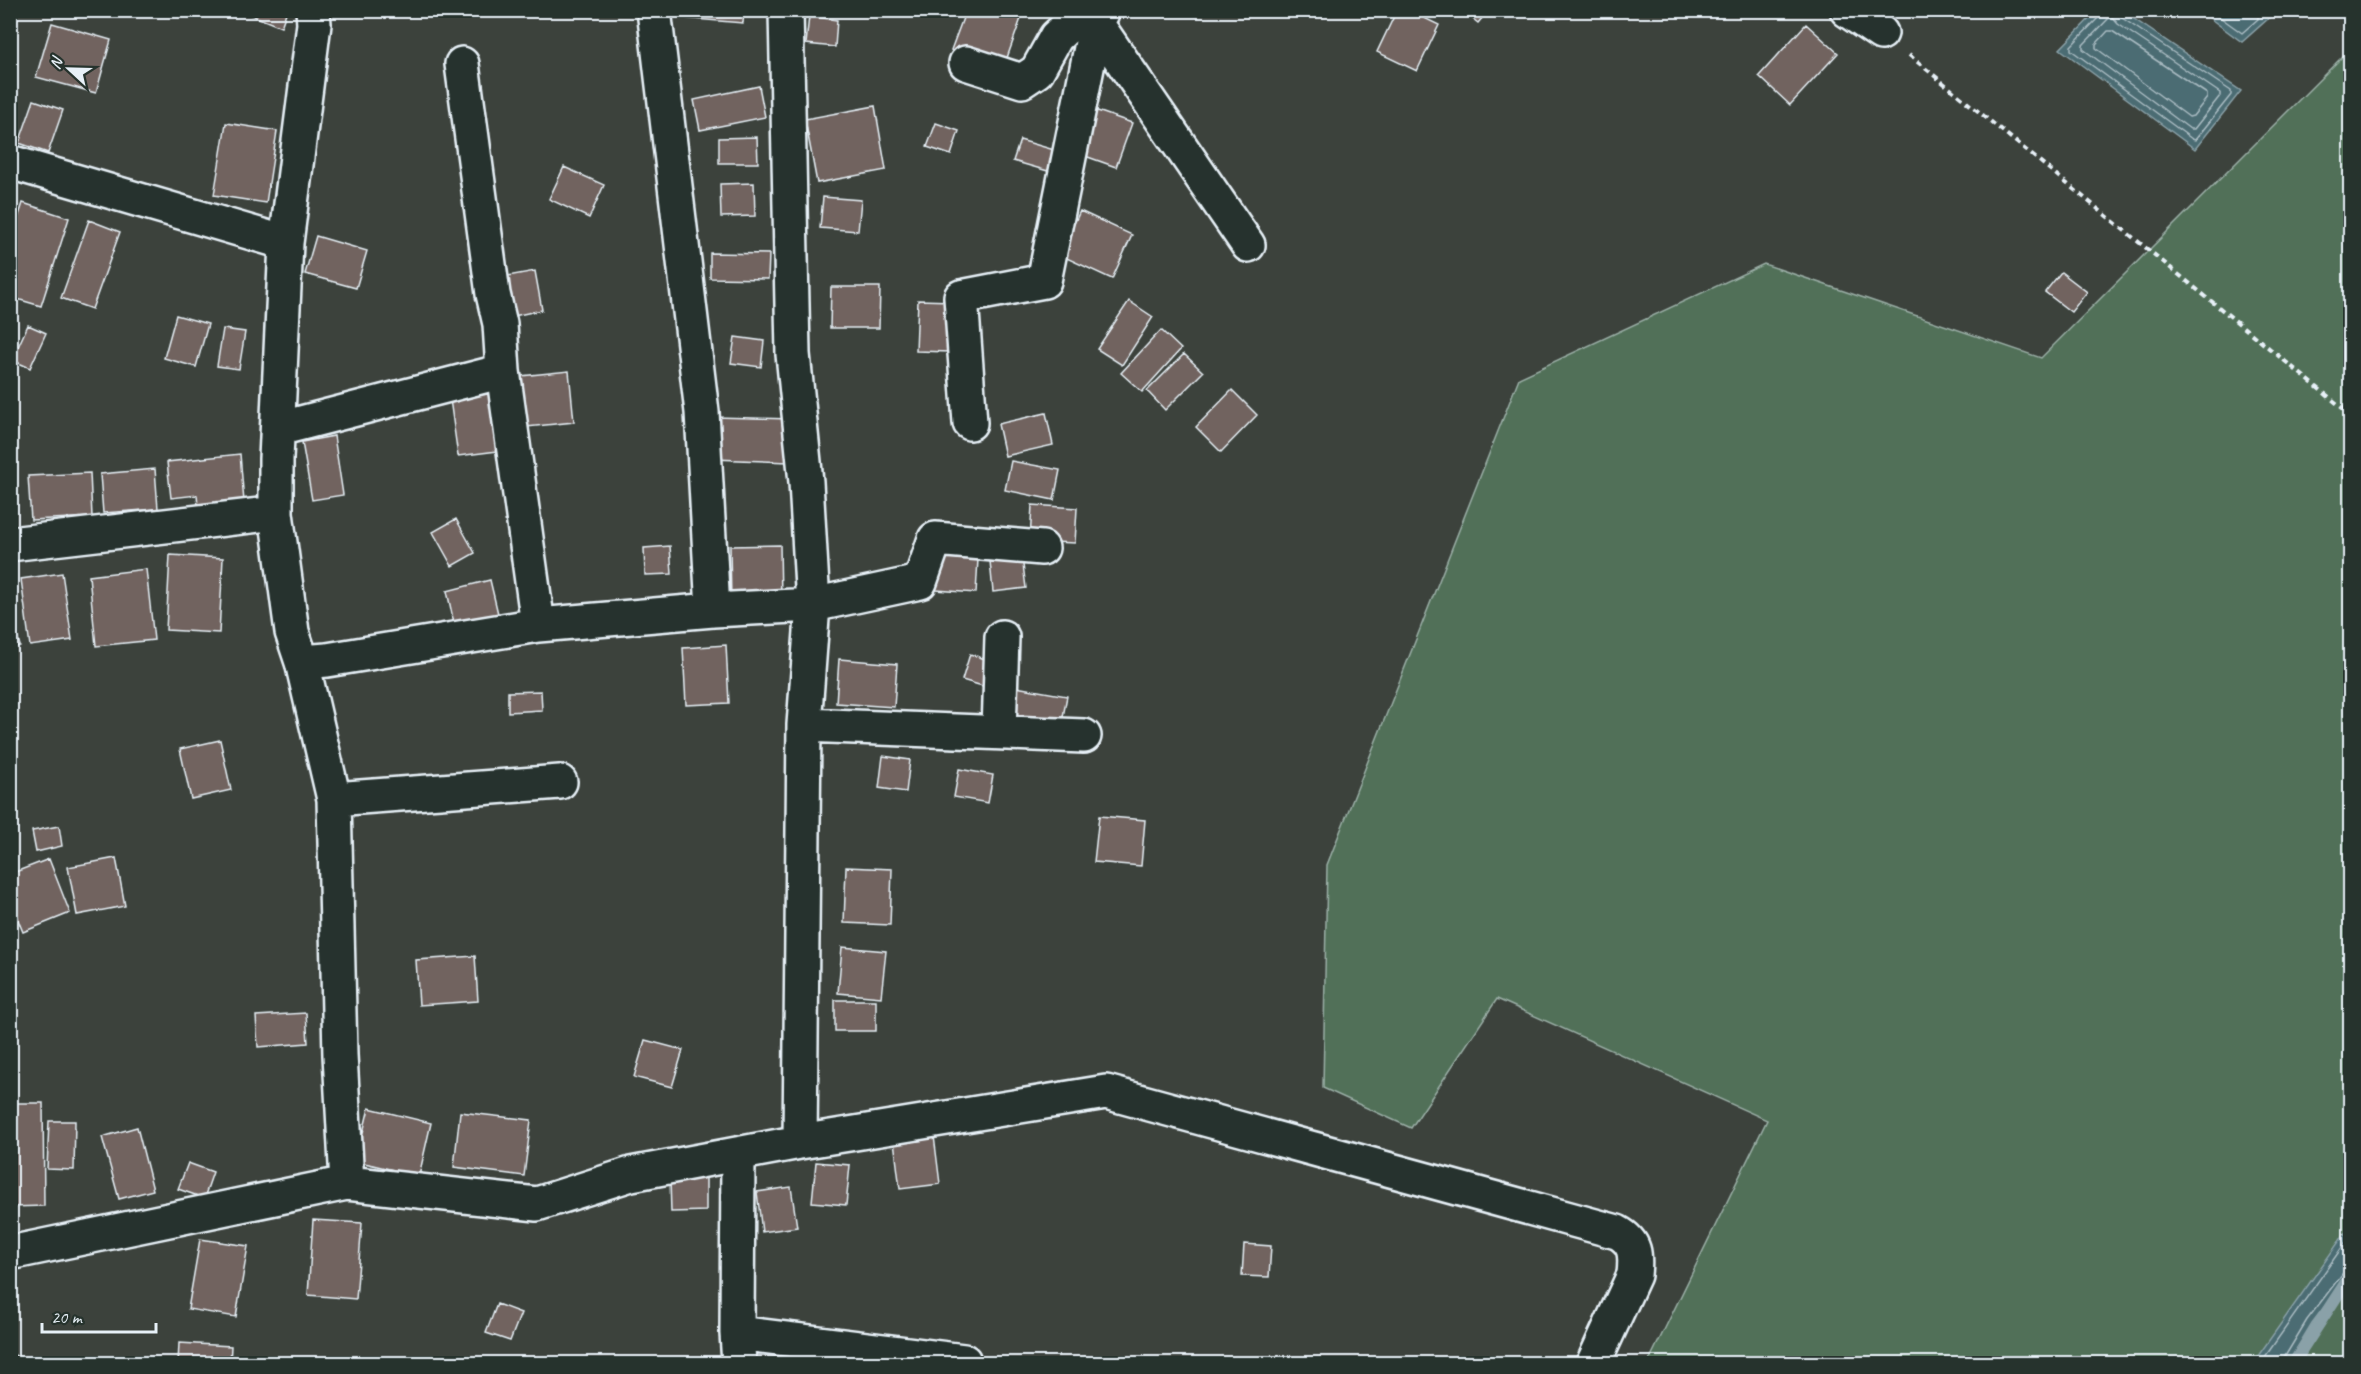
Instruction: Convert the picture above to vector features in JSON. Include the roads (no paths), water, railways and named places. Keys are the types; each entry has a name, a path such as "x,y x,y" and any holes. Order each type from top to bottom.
{"street":[{"path":"313,10 314,24 286,243 276,513 292,632 302,662 334,799 340,1055 347,1183"},
{"path":"654,10 702,412 713,610"},
{"path":"786,10 793,354 806,482 813,605 804,725 800,1142"},
{"path":"1847,10 1881,33"},
{"path":"966,63 1022,81 1036,71 1056,37 1075,19 1100,15"},
{"path":"1100,15 1248,244"},
{"path":"970,423 962,297 1044,281 1100,15"},
{"path":"462,64 493,294 500,324 502,370 538,625"},
{"path":"10,162 286,243"},
{"path":"278,429 502,370"},
{"path":"10,544 276,513"},
{"path":"302,662 327,660 538,625 713,610 813,605 920,582 935,539 1042,548"},
{"path":"999,732 1002,637"},
{"path":"804,725 1084,736"},
{"path":"334,799 560,782"},
{"path":"10,1253 347,1183 537,1204 631,1174 800,1142 1106,1092 1606,1228 1626,1236 1634,1246 1636,1259 1634,1275 1593,1364"},
{"path":"738,1154 738,1348 964,1361"}],"water":[{"path":"2097,11 2122,11 2241,91 2195,149 2060,49"},
{"path":"2200,11 2260,11 2270,17 2242,42"},
{"path":"2350,1226 2350,1273 2312,1323 2288,1363 2253,1363"}],"waterway":[{"path":"2293,1364 2350,1276"}]}
